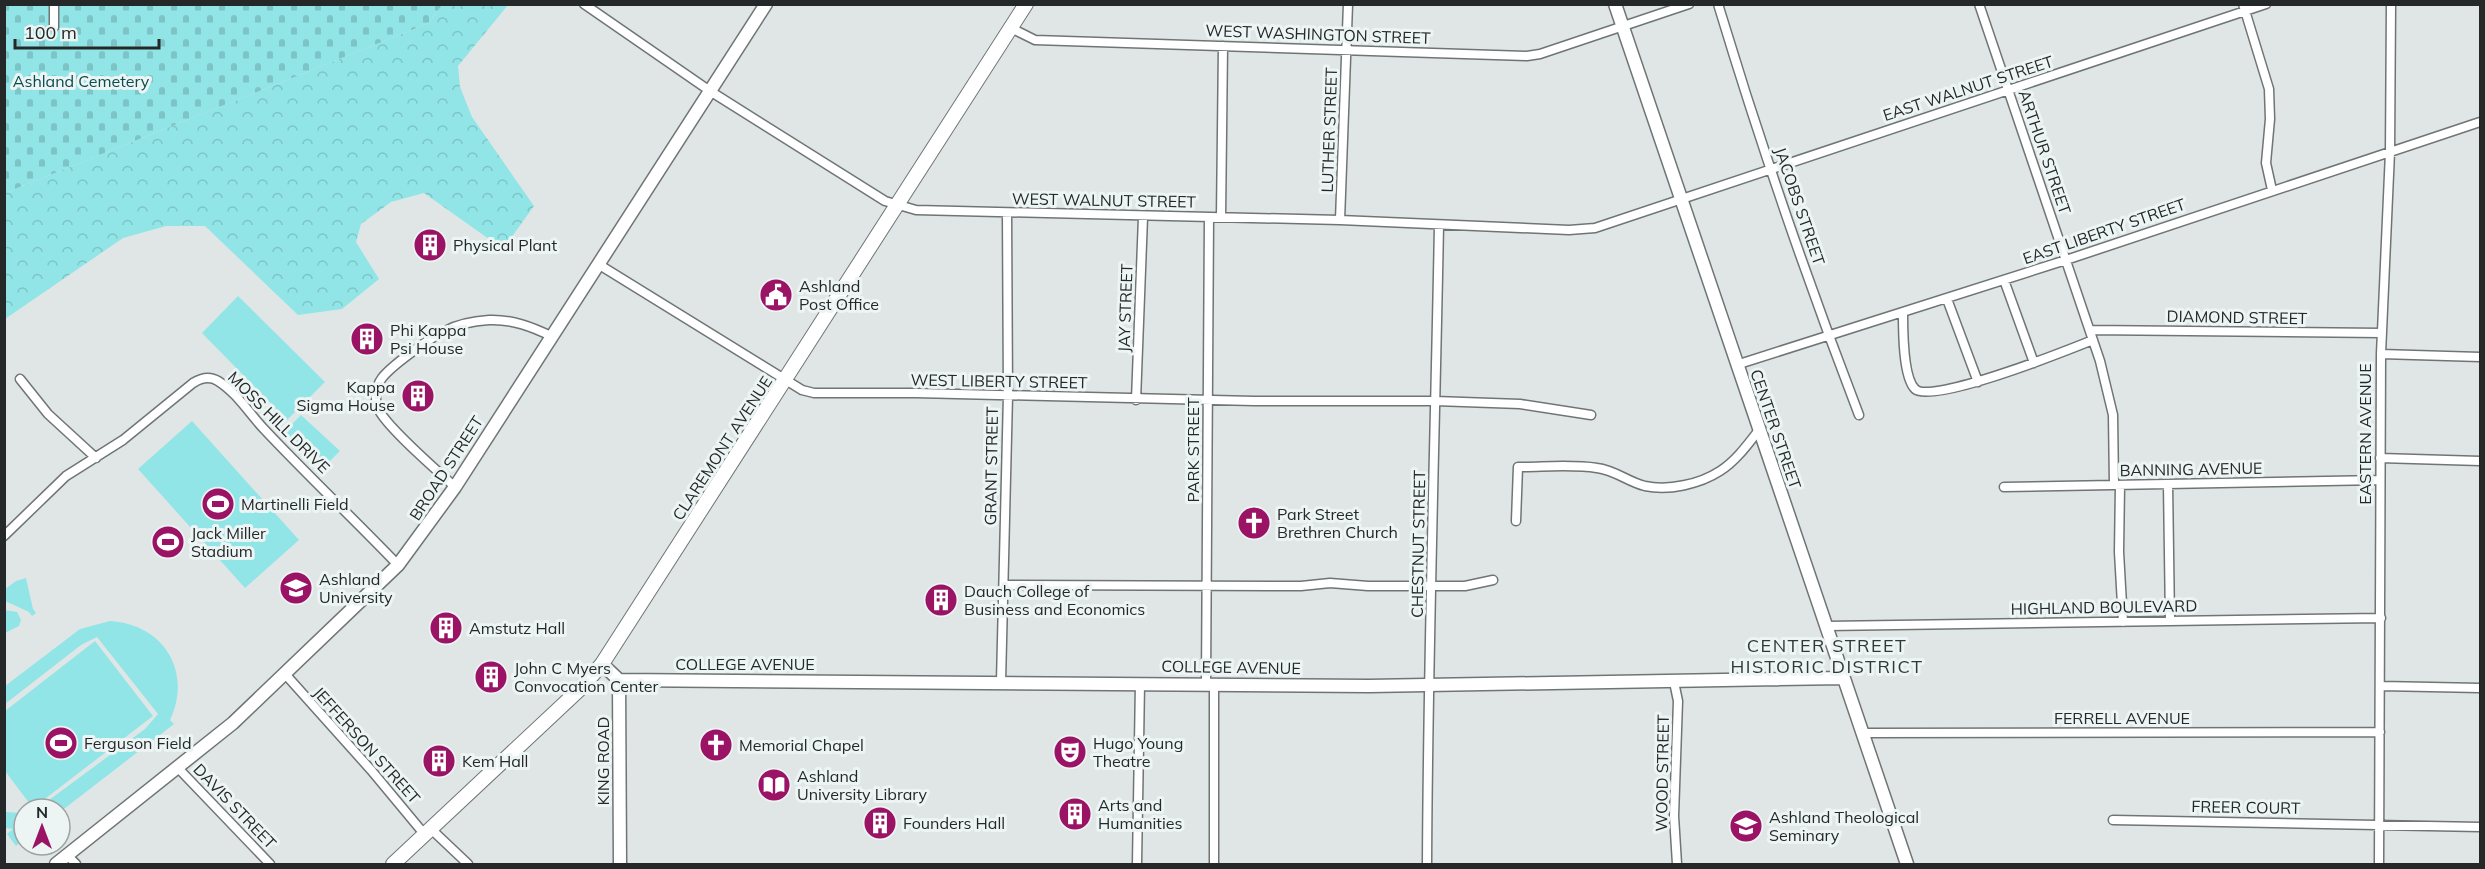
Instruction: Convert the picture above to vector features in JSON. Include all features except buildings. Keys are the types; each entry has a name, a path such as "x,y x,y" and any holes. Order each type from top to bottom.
{"main road":[{"name":"CLAREMONT AVENUE","path":"393,864 581,688 602,664 1026,4"}],"street":[{"path":"54,4 54,27"},
{"name":"BROAD STREET","path":"56,864 72,860 233,723 286,675 398,565 455,487 766,4"},
{"name":"LUTHER STREET","path":"1340,220 1348,4"},
{"name":"CENTER STREET","path":"1615,4 1679,200 1908,864"},
{"name":"WEST WASHINGTON STREET","path":"1011,28 1035,40 1527,56 1540,54 1689,4"},
{"name":"JACOBS STREET","path":"1718,4 1828,336 1859,415"},
{"name":"ARTHUR STREET","path":"1979,4 2094,340 2113,415 2123,622"},
{"name":"EAST WALNUT STREET","path":"1679,200 2244,8 2266,4"},
{"name":"EASTERN AVENUE","path":"2379,864 2381,354 2390,152 2391,4"},
{"name":"WEST WALNUT STREET","path":"586,5 710,91 885,201 916,210 1340,220 1569,230 1595,228 1679,200"},
{"path":"2244,8 2269,89 2270,119 2266,163 2272,190"},
{"path":"1221,217 1223,46"},
{"name":"EAST LIBERTY STREET","path":"1736,365 1947,299 2481,122"},
{"name":"GRANT STREET","path":"1002,682 1008,395 1007,213"},
{"name":"JAY STREET","path":"1136,400 1143,217"},
{"name":"PARK STREET","path":"1209,217 1206,586 1214,864"},
{"name":"CHESTNUT STREET","path":"1427,864 1428,685 1433,584 1439,225"},
{"name":"WEST LIBERTY STREET","path":"598,264 802,390 814,393 1008,395 1208,401 1435,401 1520,404 1591,415"},
{"path":"2004,280 2034,363"},
{"path":"1947,299 1978,382"},
{"path":"1903,313 1909,380 1917,391 1924,394 1937,393 1978,382 2094,340"},
{"path":"455,487 382,417 375,398 382,378 393,367 444,331 463,324 491,320 509,321 531,326 551,336"},
{"name":"DIAMOND STREET","path":"2090,330 2382,333"},
{"path":"2381,354 2481,357"},
{"name":"MOSS HILL DRIVE","path":"4,536 66,476 123,440 193,383 203,378 213,379 231,392 263,429 398,565"},
{"path":"20,379 48,414 96,458"},
{"path":"1516,521 1518,467 1597,468 1615,472 1634,483 1666,488 1690,483 1722,470 1744,449 1759,430"},
{"path":"2380,458 2481,461"},
{"name":"BANNING AVENUE","path":"2004,487 2380,480"},
{"path":"2168,484 2170,621"},
{"path":"1005,585 1301,586 1330,583 1368,586 1433,584 1473,586 1493,580"},
{"name":"HIGHLAND BOULEVARD","path":"1827,626 2381,618"},
{"path":"602,664 619,680"},
{"name":"JEFFERSON STREET","path":"286,675 428,832 468,864"},
{"name":"COLLEGE AVENUE","path":"619,680 1428,685 1843,678"},
{"name":"KING ROAD","path":"619,680 620,864"},
{"name":"WOOD STREET","path":"1674,682 1678,701 1674,816 1677,864"},
{"path":"1137,864 1140,683"},
{"path":"2381,686 2481,688"},
{"name":"FERRELL AVENUE","path":"1863,733 2380,732"},
{"name":"DAVIS STREET","path":"178,768 270,864"},
{"name":"FREER COURT","path":"2113,820 2481,827"}],"green space":[{"name":"Ashland Cemetery","path":"9,5 442,5 429,23 5,193 4,7"},
{"path":"442,5 508,5 458,66 460,87 472,117 534,206 503,249 424,193 391,202 361,224 356,242 379,279 342,309 298,315 205,226 166,226 123,238 5,319 5,193 429,23"},
{"path":"238,296 325,382 287,420 202,333"},
{"path":"301,415 340,451 321,470 284,432"},
{"name":"Martinelli Field","path":"192,421 299,540 245,588 138,469"},
{"path":"26,578 36,613 32,616 29,612 5,601 5,589 16,581"},
{"path":"4,610 17,612 21,620 19,626 5,633"},
{"path":"110,621 129,624 145,631 168,653 175,668 178,684 176,702 170,720 174,724 72,803 72,797 53,797 145,729 158,714 97,637 81,645 5,704 5,686 80,629"},
{"name":"Ferguson Field","path":"95,641 153,716 47,797 25,797 5,771 5,711"},
{"path":"5,812 12,812 12,829 5,828"},
{"path":"12,830 12,841 7,834"}],"place":[{"name":"Physical Plant","path":"430,245"},
{"name":"Ashland Post Office","path":"776,295"},
{"name":"Phi Kappa Psi House","path":"367,339"},
{"name":"Kappa Sigma House","path":"418,396"},
{"name":"Martinelli Field","path":"218,504"},
{"name":"Park Street Brethren Church","path":"1254,523"},
{"name":"Jack Miller Stadium","path":"168,542"},
{"name":"Ashland University","path":"296,588"},
{"name":"Dauch College of Business and Economics","path":"941,600"},
{"name":"Amstutz Hall","path":"446,628"},
{"name":"John C Myers Convocation Center","path":"491,677"},
{"name":"Ferguson Field","path":"61,743"},
{"name":"Memorial Chapel","path":"716,745"},
{"name":"Hugo Young Theatre","path":"1070,752"},
{"name":"Kem Hall","path":"439,761"},
{"name":"Ashland University Library","path":"774,785"},
{"name":"Arts and Humanities","path":"1075,814"},
{"name":"Founders Hall","path":"880,823"},
{"name":"Ashland Theological Seminary","path":"1746,826"}],"district":[{"name":"CENTER STREET HISTORIC DISTRICT","path":"1827,656"}]}
